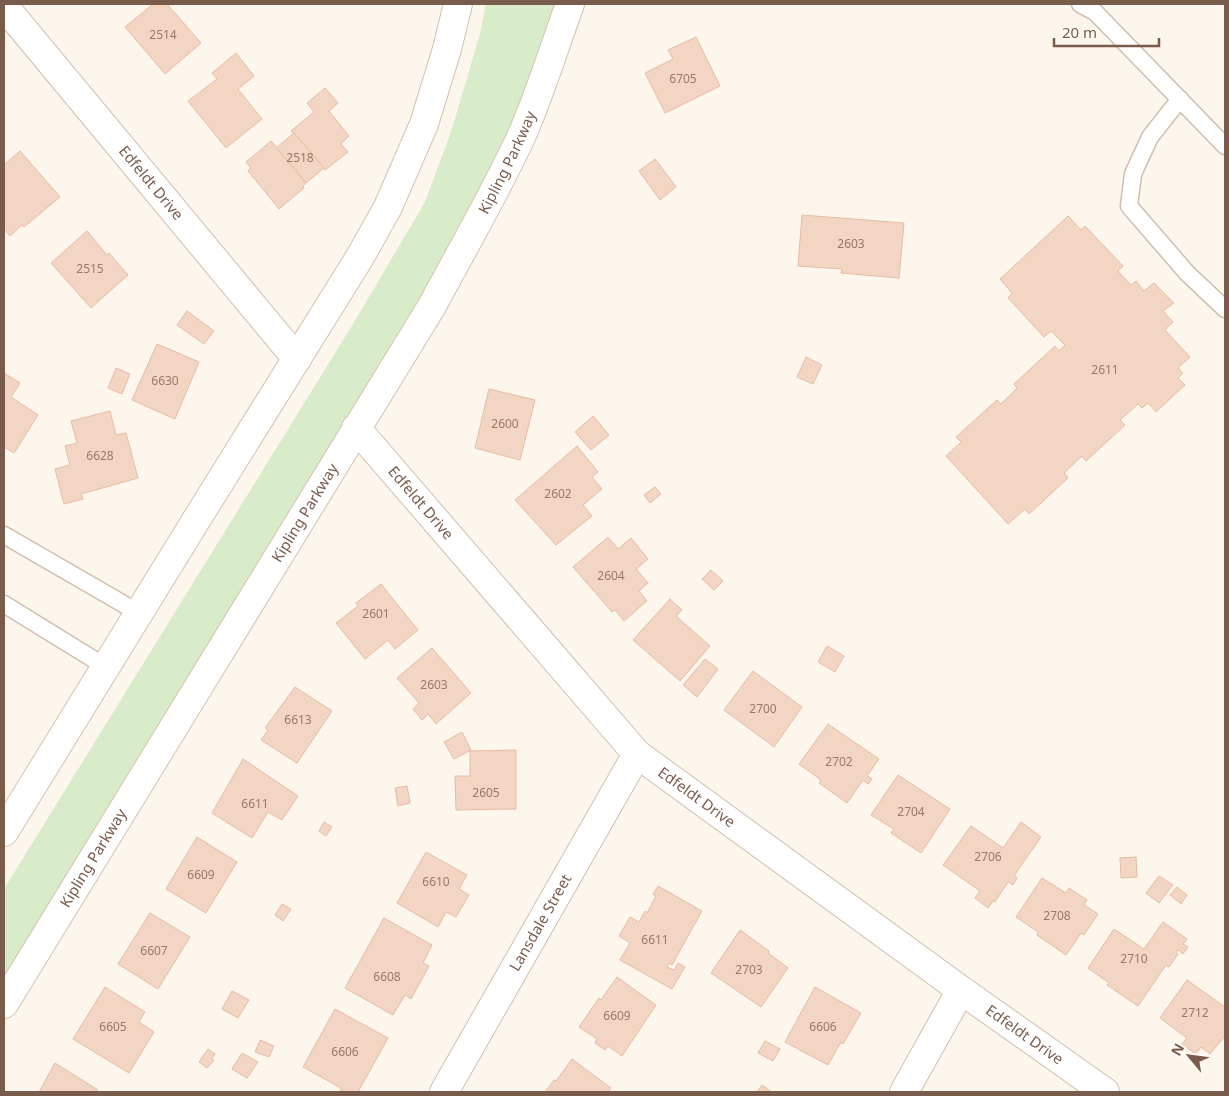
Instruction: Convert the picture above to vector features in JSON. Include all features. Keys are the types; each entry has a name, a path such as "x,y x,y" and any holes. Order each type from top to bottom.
{"street":[{"path":"4,832 360,258 388,207 424,124 448,49 458,4"},
{"name":"Kipling Parkway","path":"4,1004 432,306 495,190 521,136 541,87 570,4"},
{"name":"Edfeldt Drive","path":"4,6 297,359"},
{"name":"Edfeldt Drive","path":"356,428 637,754 961,990 1105,1092"},
{"name":"Lansdale Street","path":"444,1092 637,754"},
{"path":"904,1092 961,990"}],"lane":[{"path":"1080,4 1096,12 1225,146"},
{"path":"1180,99 1150,137 1133,174 1129,206 1186,273 1225,309"},
{"path":"4,535 139,613"},
{"path":"4,604 106,667"}],"green space":[{"path":"486,4 559,4 543,57 498,158 400,337 4,984 4,889 353,324 425,202 452,129 481,30"}],"building":[{"path":"153,4 167,4 201,43 165,74 125,27"},
{"path":"696,37 720,86 665,113 645,73 673,59 668,50"},
{"path":"236,53 254,76 238,89 262,119 226,148 188,101 217,79 212,73"},
{"path":"325,88 338,103 329,111 349,136 341,144 348,152 325,170 291,131 314,112 307,103"},
{"path":"294,133 324,168 306,183 276,148"},
{"path":"271,141 306,183 303,186 304,188 279,209 248,171 251,168 246,162"},
{"path":"20,151 60,197 24,227 22,225 10,236 4,229 4,165"},
{"path":"655,159 676,187 660,200 639,171"},
{"path":"802,215 904,223 899,278 841,273 842,269 798,266"},
{"path":"1068,216 1081,230 1085,226 1123,266 1118,271 1131,285 1136,281 1144,291 1154,283 1174,303 1163,311 1173,322 1165,330 1190,357 1178,368 1183,373 1178,378 1185,385 1156,412 1148,403 1142,408 1138,404 1120,420 1125,425 1086,461 1082,456 1064,473 1068,478 1029,514 1025,509 1008,524 946,456 961,442 956,437 997,400 1001,404 1017,388 1014,384 1055,346 1059,351 1065,345 1051,331 1044,337 1008,298 1012,293 1000,279"},
{"path":"87,231 107,255 109,253 128,275 91,308 51,263"},
{"path":"187,311 214,331 204,344 177,325"},
{"path":"157,344 199,362 175,419 132,400"},
{"path":"806,357 822,365 813,384 797,377"},
{"path":"116,368 130,374 122,394 108,388"},
{"path":"4,373 20,383 11,397 38,415 14,453 4,447"},
{"path":"489,389 535,400 520,460 475,448"},
{"path":"110,411 116,435 126,433 138,478 81,494 83,499 64,504 55,469 70,465 65,446 77,443 71,421"},
{"path":"593,416 609,435 591,450 575,432"},
{"path":"577,446 598,472 592,477 602,489 583,505 592,516 556,545 515,500"},
{"path":"655,487 661,494 650,503 644,495"},
{"path":"608,537 618,549 631,538 648,559 636,569 648,583 639,591 647,601 624,621 615,610 612,612 573,567"},
{"path":"711,570 723,581 714,590 702,579"},
{"path":"381,584 418,630 395,649 388,640 365,659 336,623 358,606 356,603"},
{"path":"670,599 682,610 676,616 710,646 680,681 633,640"},
{"path":"827,646 844,656 835,672 818,662"},
{"path":"432,648 471,693 436,724 428,714 422,720 413,709 419,703 397,678"},
{"path":"705,659 718,669 697,697 683,685"},
{"path":"753,671 802,707 774,747 724,710"},
{"path":"295,687 332,711 297,763 261,740 268,730 265,728"},
{"path":"828,724 879,759 867,776 872,779 868,784 863,780 847,803 819,783 821,780 799,764"},
{"path":"462,732 471,750 454,759 444,742"},
{"path":"516,750 516,809 456,810 455,776 470,776 470,751"},
{"path":"243,759 298,796 282,820 268,812 252,838 212,813"},
{"path":"898,775 950,809 921,853 891,833 894,829 871,815"},
{"path":"407,786 410,803 398,806 395,788"},
{"path":"324,822 332,827 326,836 319,831"},
{"path":"1021,822 1041,837 1014,876 1017,878 1013,885 1008,882 995,902 994,900 988,908 975,898 980,891 943,865 971,826 1003,848"},
{"path":"197,837 237,862 206,913 166,889"},
{"path":"426,852 467,875 459,889 469,895 456,917 446,912 438,927 397,903"},
{"path":"1136,857 1137,877 1121,878 1120,858"},
{"path":"1159,876 1173,885 1159,903 1146,893"},
{"path":"1042,878 1066,893 1069,888 1087,900 1084,905 1098,914 1084,935 1081,933 1066,955 1037,935 1038,932 1016,917"},
{"path":"658,886 702,911 672,965 669,963 667,967 674,970 678,963 685,967 672,989 620,960 630,943 619,936 630,917 639,922 645,911 647,913 656,896 653,894"},
{"path":"1177,887 1187,895 1181,904 1170,895"},
{"path":"282,904 291,909 283,921 275,915"},
{"path":"150,913 190,937 158,989 118,964"},
{"path":"384,918 432,945 423,963 429,966 411,999 405,995 393,1015 345,988"},
{"path":"1163,922 1187,939 1183,944 1188,947 1183,954 1178,950 1176,952 1178,954 1169,967 1166,965 1138,1006 1107,985 1109,983 1088,968 1114,929 1144,949"},
{"path":"740,930 769,951 768,953 788,968 761,1007 711,973"},
{"path":"617,977 656,1005 622,1056 608,1046 605,1050 595,1043 597,1039 579,1027 599,998 601,1000"},
{"path":"1187,980 1225,1007 1225,1036 1210,1054 1201,1047 1196,1054 1182,1044 1187,1038 1160,1018"},
{"path":"105,987 145,1012 139,1022 154,1032 129,1073 73,1039"},
{"path":"815,987 861,1013 828,1065 785,1042"},
{"path":"232,991 249,1000 238,1018 222,1009"},
{"path":"335,1009 388,1038 358,1092 344,1092 340,1090 341,1088 303,1067"},
{"path":"260,1040 274,1046 269,1057 255,1052"},
{"path":"765,1041 780,1049 773,1061 758,1053"},
{"path":"208,1049 215,1054 212,1058 214,1060 207,1068 199,1062"},
{"path":"242,1053 258,1062 247,1078 232,1069"},
{"path":"572,1059 611,1088 608,1092 545,1092 554,1080 556,1081"},
{"path":"55,1063 98,1090 96,1092 39,1092"},
{"path":"762,1085 772,1092 757,1092"}]}
